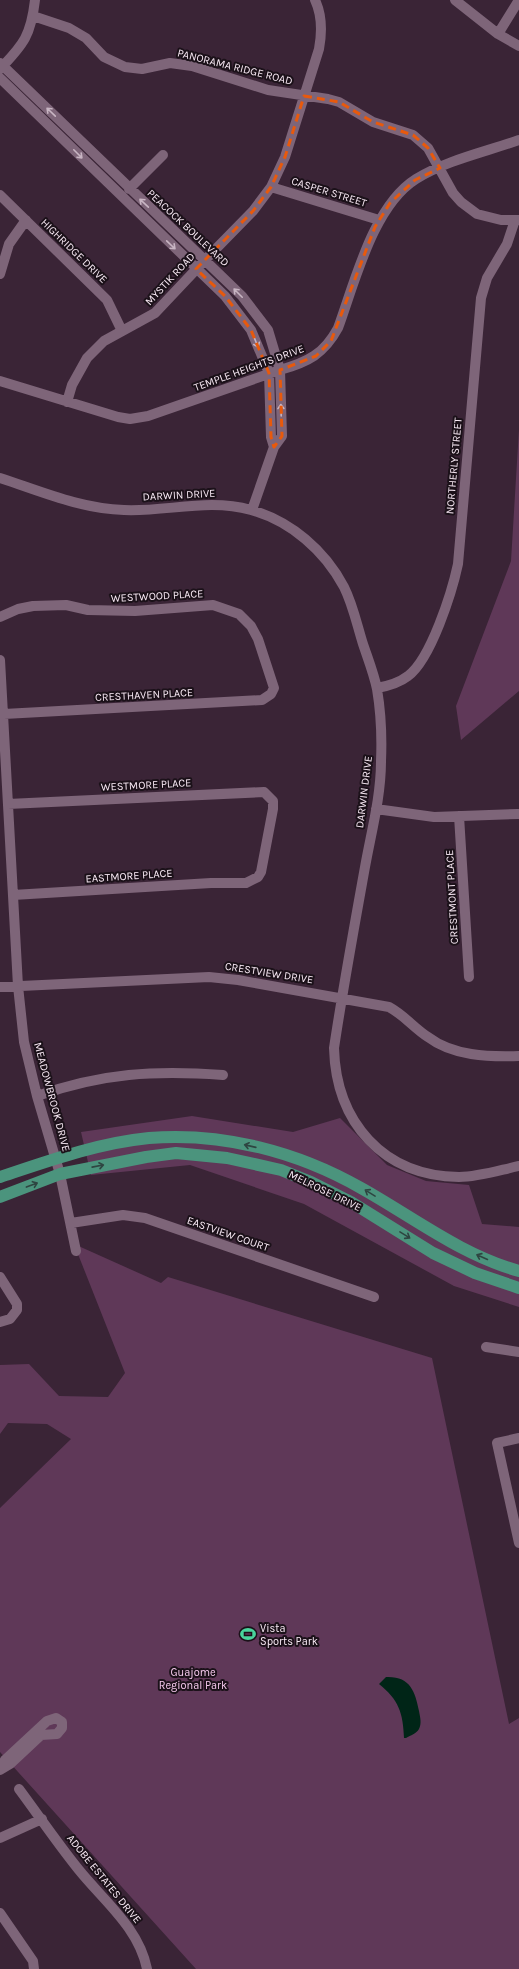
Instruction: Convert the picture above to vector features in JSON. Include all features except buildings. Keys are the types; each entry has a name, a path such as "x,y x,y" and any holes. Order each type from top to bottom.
{"main road":[{"name":"MELROSE DRIVE","path":"0,1177 56,1158 124,1142 180,1137 233,1142 288,1154 319,1167 361,1188 443,1238 484,1258 519,1271"},
{"name":"MELROSE DRIVE","path":"0,1197 60,1174 146,1157 176,1153 227,1158 281,1170 311,1182 351,1202 440,1256 475,1273 519,1288"}],"street":[{"path":"1,66 25,41 33,16 35,0"},
{"name":"MYSTIK ROAD","path":"67,402 72,385 87,358 104,341 139,324 156,313 196,269 253,211 271,187 285,157 322,37 319,8 315,0"},
{"path":"455,0 498,34 519,46"},
{"path":"498,34 519,0"},
{"name":"PANORAMA RIDGE ROAD","path":"33,16 69,28 86,38 104,58 120,65 142,69 170,63 192,66 268,90 339,102 372,122 413,135 428,148 454,193 461,202 477,214 501,220 517,220"},
{"name":"PEACOCK BOULEVARD","path":"1,66 242,296 268,330 280,370 282,436 274,447 252,510"},
{"name":"PEACOCK BOULEVARD","path":"0,78 225,296 251,330 269,373 271,437 274,447"},
{"name":"TEMPLE HEIGHTS DRIVE","path":"0,381 118,417 130,419 148,416 309,360 316,356 331,341 338,328 379,220 390,203 415,180 440,168 519,140"},
{"path":"129,189 163,155"},
{"name":"CASPER STREET","path":"271,187 379,220"},
{"name":"HIGHRIDGE DRIVE","path":"0,195 107,300 122,331"},
{"path":"0,274 9,244 26,220"},
{"name":"NORTHERLY STREET","path":"377,688 393,685 408,676 417,668 435,635 452,589 458,564 481,298 487,278 507,244 517,220"},
{"name":"DARWIN DRIVE","path":"0,478 78,504 104,510 127,510 199,504 222,504 252,510 276,519 300,534 325,559 344,587 352,605 377,688 382,763 376,809 334,1048 337,1082 352,1120 369,1141 392,1159 415,1170 440,1176 477,1175 519,1166"},
{"name":"WESTWOOD PLACE","path":"0,617 33,606 66,605 88,610 135,611 213,605 239,614 251,626 258,639 273,682"},
{"name":"MEADOWBROOK DRIVE","path":"0,660 18,986 24,1042 37,1096 56,1158 76,1250"},
{"name":"CRESTHAVEN PLACE","path":"4,714 262,700 271,694 274,688 273,682"},
{"name":"WESTMORE PLACE","path":"8,804 264,792 273,801 273,809 261,872 258,877 246,883"},
{"path":"376,809 434,817 518,814"},
{"name":"CRESTMONT PLACE","path":"459,816 469,977"},
{"name":"EASTMORE PLACE","path":"14,895 211,883 246,883"},
{"name":"CRESTVIEW DRIVE","path":"0,987 209,977 238,980 342,997 389,1007 399,1012 430,1039 443,1047 458,1052 486,1056 519,1056"},
{"path":"37,1096 101,1078 132,1073 177,1072 223,1075"},
{"name":"EASTVIEW COURT","path":"71,1223 123,1215 144,1218 374,1297"},
{"path":"0,1276 17,1304 17,1309 10,1320 0,1322"},
{"path":"486,1348 519,1352"},
{"path":"518,1537 497,1443 519,1438"},
{"path":"56,1718 62,1722 62,1728 57,1734 41,1736 10,1764 0,1768 5,1760 48,1721 56,1718"},
{"name":"ADOBE ESTATES DRIVE","path":"19,1789 78,1870 135,1935 147,1969"},
{"path":"0,1838 42,1819"},
{"path":"0,1913 33,1961 34,1969"}],"highlighted area":[{"path":"304,96 339,102 373,122 413,135 428,148 440,168 415,180 390,203 375,227 331,341 316,356 280,370 282,436 274,447 271,437 269,373 251,330 225,296 196,269 253,211 271,187 285,157"}],"green space":[{"path":"519,429 519,691 461,740 456,706 511,561"},
{"path":"192,1116 293,1132 340,1118 387,1165 426,1181 469,1185 482,1224 519,1227 519,1307 454,1286 304,1204 190,1165 91,1175 81,1132"},
{"name":"Guajome Regional Park","path":"74,1244 161,1283 168,1277 432,1358 509,1724 519,1718 519,1969 196,1969 0,1752 0,1508 71,1439 47,1424 8,1423 0,1434 0,1365 29,1364 59,1396 108,1397 125,1373"}],"shaded area":[{"path":"386,1677 394,1677 406,1682 416,1697 421,1722 420,1727 416,1732 406,1738 404,1738 399,1708 386,1690 379,1684"}],"place":[{"name":"Vista Sports Park","path":"248,1634"}]}
